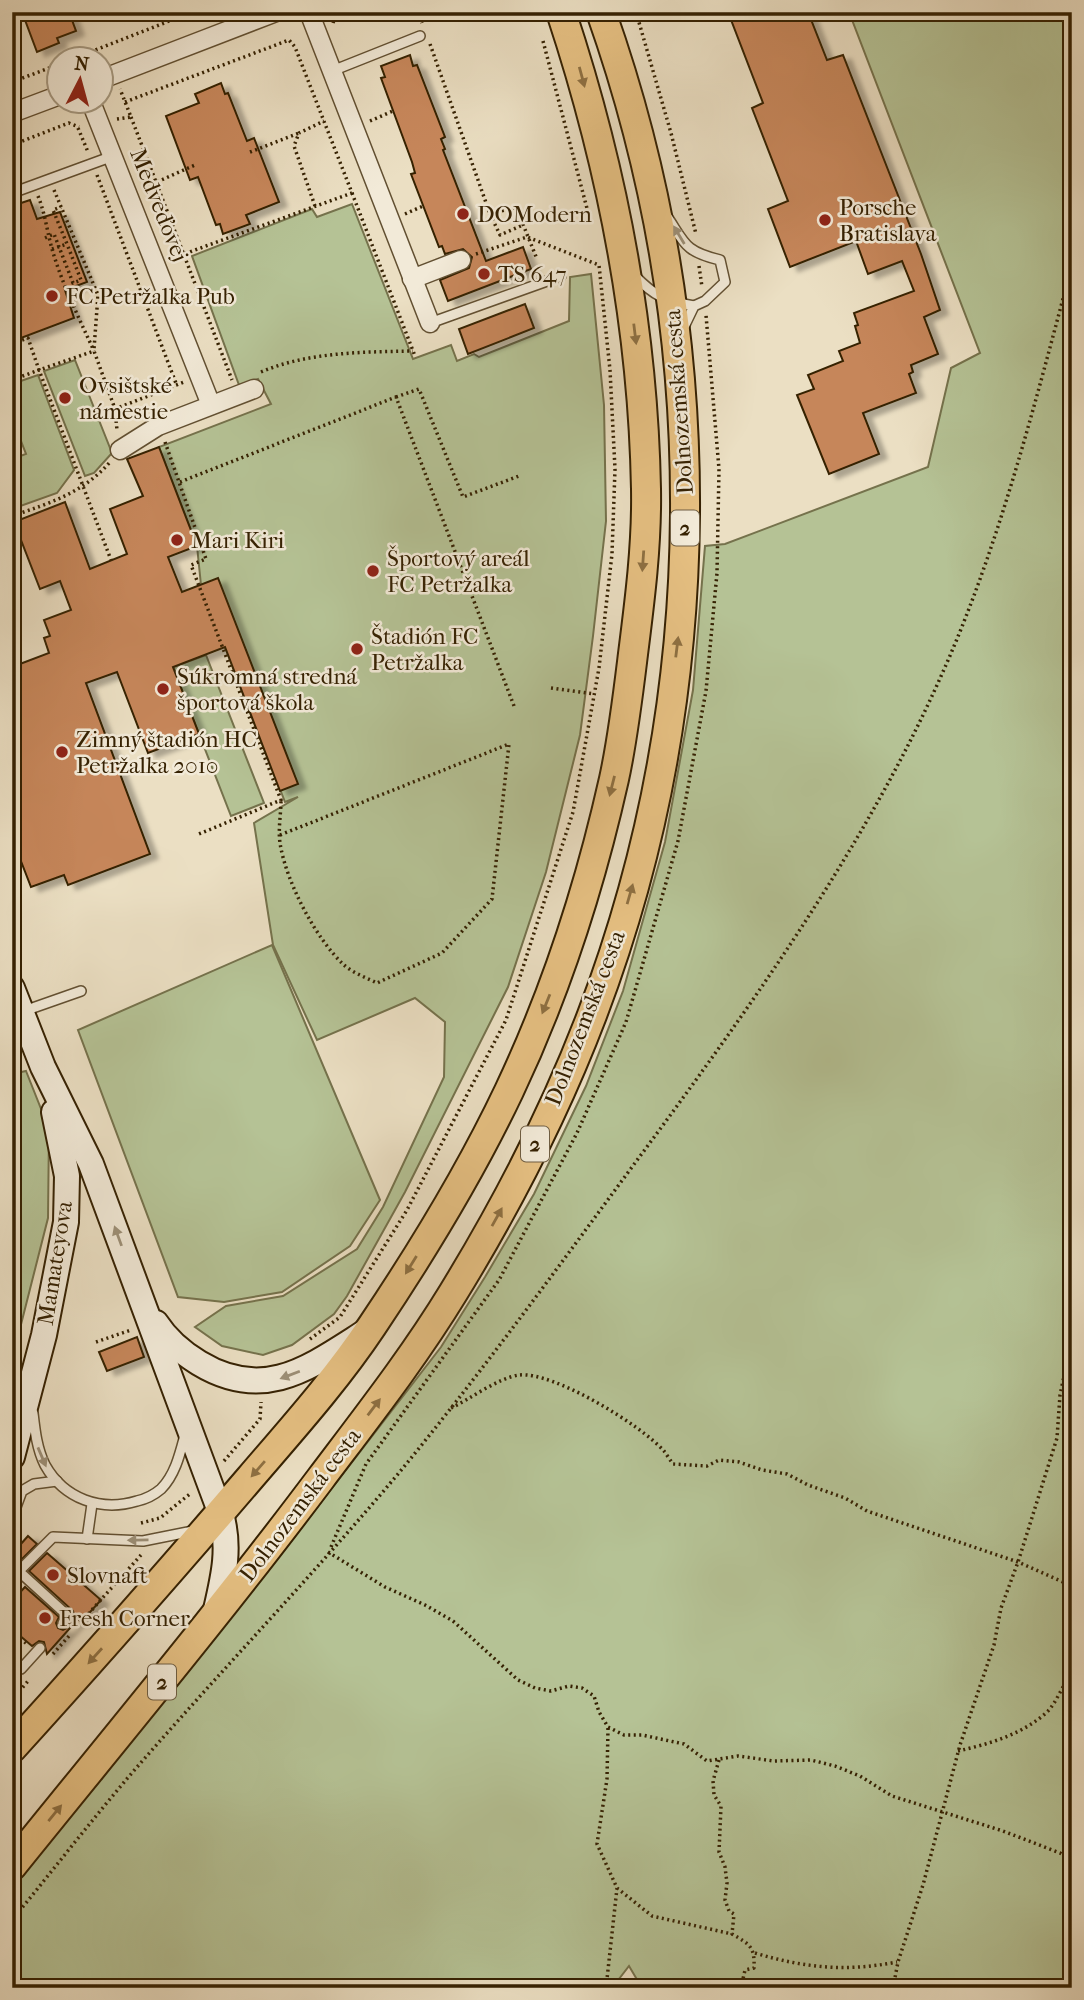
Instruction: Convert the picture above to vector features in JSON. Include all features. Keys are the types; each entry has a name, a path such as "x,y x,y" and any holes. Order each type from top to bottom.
{"main road":[{"name":"Dolnozemská cesta","path":"12,1748 213,1523 295,1426 370,1329 433,1228 494,1121 522,1063 567,949 591,873 615,776 639,604 646,492 639,372 612,266 591,113 561,12"},
{"name":"Dolnozemská cesta","path":"12,1866 214,1618 378,1402 447,1303 480,1248 536,1143 593,1014 618,937 642,852 660,773 679,631 685,534 685,448 677,341 683,304 627,91 601,12"}],"street":[{"path":"116,74 276,12"},
{"path":"309,12 430,323"},
{"path":"12,113 46,100"},
{"name":"Medveďovej","path":"97,116 211,405"},
{"path":"412,279 461,260"},
{"path":"120,450 158,426 211,405 256,381"},
{"name":"Mamateyova","path":"12,988 43,1067 91,1164 187,1426 213,1523 226,1541 225,1568 214,1618"},
{"name":"Mamateyova","path":"12,1457 52,1296 67,1204 64,1152 43,1067"},
{"path":"146,1312 163,1334 183,1352 214,1371 247,1381 272,1380 297,1372 370,1329"}],"lane":[{"path":"332,71 424,37"},
{"path":"12,193 113,156"},
{"path":"612,266 652,293 683,304 705,301 725,282 720,260 698,255 686,246 652,193"},
{"path":"430,323 561,276"},
{"path":"22,1012 81,990"},
{"path":"29,1390 37,1444 46,1467 57,1481 75,1496 92,1504 125,1505 147,1498 160,1490 179,1458 187,1426"},
{"path":"12,1518 22,1491 34,1484 57,1481"},
{"path":"87,1539 92,1504"},
{"path":"63,1623 68,1616 14,1572 53,1537 143,1541 191,1531 213,1523"},
{"path":"12,1661 21,1669 38,1651"}],"path":[{"path":"106,46 192,12"},
{"path":"418,12 423,25"},
{"path":"541,32 591,223"},
{"path":"424,37 500,235 523,225"},
{"path":"125,102 289,40 295,47 414,354 352,353 281,364 256,381"},
{"path":"12,82 46,69"},
{"path":"368,121 393,111"},
{"path":"131,117 233,384"},
{"path":"250,152 324,121"},
{"path":"79,128 177,386"},
{"path":"299,133 294,146 316,206"},
{"path":"157,182 195,165"},
{"path":"50,179 98,295 94,351"},
{"path":"184,254 352,193"},
{"path":"404,215 423,206"},
{"path":"490,214 516,206 537,259"},
{"path":"45,238 54,234 73,283 81,280 53,210 61,207"},
{"path":"43,208 52,249 69,297 94,351 115,409 200,376"},
{"path":"461,260 527,237 612,266"},
{"path":"52,249 67,244"},
{"path":"598,256 612,266"},
{"path":"12,1920 147,1755 368,1509 449,1409 531,1303 732,1031 792,942 906,748 941,676 989,554 1072,265"},
{"path":"304,1343 340,1317 407,1210 506,1020 573,812 594,694 612,554 615,469 610,370 612,266"},
{"path":"17,342 27,338 111,560"},
{"path":"12,380 94,351"},
{"path":"180,482 419,389 463,497 519,476"},
{"path":"396,397 514,706"},
{"path":"166,444 206,559 191,565 281,800 280,835 281,846 296,893 314,930 345,966 377,984 442,953 492,899 509,744 280,835"},
{"path":"12,516 61,499 98,475 120,450"},
{"path":"551,688 594,694"},
{"path":"199,834 281,800"},
{"path":"96,1342 146,1312"},
{"path":"893,1988 958,1751 994,1645 1001,1608 1057,1438 1060,1395 1072,1339"},
{"path":"449,1409 518,1375 544,1377 591,1400 638,1428 664,1451 673,1464 707,1466 719,1460 787,1474 867,1511 1018,1562 1072,1586"},
{"path":"328,1552 385,1587 453,1621 518,1680 534,1688 551,1691 569,1686 582,1688 594,1696 608,1727 607,1779 597,1844 617,1888 652,1916 732,1934 749,1945 755,1953 792,1964 841,1969 898,1962"},
{"path":"12,1631 38,1651"},
{"path":"958,1751 1002,1740 1036,1719 1047,1711 1072,1674"},
{"path":"608,1727 624,1735 642,1735 684,1744 707,1761 738,1756 774,1761 811,1760 835,1766 859,1776 892,1796 1003,1831 1072,1860"},
{"path":"719,1760 713,1781 715,1795 721,1807 719,1852 725,1867 725,1900 729,1911 734,1914 732,1934"},
{"path":"606,1988 617,1888"},
{"path":"741,1988 745,1970 754,1968 755,1953"}],"green space":[{"path":"849,12 1072,12 1072,1988 642,1988 629,1966 612,1988 12,1988 12,1884 305,1523 441,1347 534,1194 586,1086 623,991 665,842 693,690 705,546 725,544 928,467 951,368 980,353"},
{"path":"352,204 413,359 451,345 457,361 474,354 479,357 569,321 570,277 591,274 604,405 606,521 580,735 546,872 508,987 405,1192 347,1296 334,1314 292,1345 263,1355 222,1346 195,1327 226,1306 283,1296 357,1249 383,1207 444,1077 445,1022 415,998 317,1040 273,945 254,823 298,797 285,802 201,585 197,546 159,447 271,404 258,379 239,385 192,256 312,209 317,217"},
{"path":"75,360 112,453 94,473 85,476 44,371"},
{"path":"38,375 74,470 57,493 12,509 12,459 26,454 12,418 12,384"},
{"path":"206,655 264,803 231,816 173,667"},
{"path":"272,945 380,1200 350,1246 282,1292 224,1302 178,1297 78,1030"},
{"path":"26,1071 49,1129 48,1218 12,1360 12,1074"}],"building":[{"path":"22,12 69,12 76,31 57,38 59,43 46,46 37,52"},
{"path":"728,12 808,12 827,60 843,55 921,254 940,310 924,317 938,354 911,365 913,372 909,374 916,393 863,413 879,454 829,474 797,395 814,389 808,375 843,361 839,351 860,343 854,313 914,291 902,261 868,274 856,241 790,267 768,209 788,201 752,108 763,103"},
{"path":"410,55 413,66 417,65 445,137 441,139 445,149 443,150 486,261 523,247 531,269 448,301 440,280 469,268 472,257 463,249 445,254 442,246 439,247 411,174 415,173 412,162 381,78 385,77 381,66"},
{"path":"221,83 225,94 228,93 247,141 254,138 279,202 246,215 250,224 223,234 220,224 216,225 198,177 190,180 166,116 199,103 195,94"},
{"path":"30,200 37,219 60,212 87,282 65,290 74,318 21,338 12,316 12,206"},
{"path":"525,304 534,328 468,354 459,329"},
{"path":"159,447 197,546 168,557 182,592 218,578 298,784 280,791 225,647 173,667 199,734 148,753 117,672 86,683 150,854 68,885 64,875 31,887 12,838 12,667 49,653 44,638 50,636 44,620 71,610 60,581 40,589 14,522 65,502 90,569 127,554 110,509 143,496 127,459"},
{"path":"137,1337 144,1357 107,1371 99,1352"},
{"path":"28,1536 37,1544 19,1562 12,1558 12,1554"},
{"path":"47,1553 101,1600 81,1622 78,1619 47,1654 44,1642 39,1641 32,1646 12,1629 12,1601 25,1587 59,1617 56,1623 58,1628 63,1630 69,1627 75,1618 73,1611 29,1571"}],"place":[{"name":"DOModern","path":"463,214"},
{"name":"Porsche Bratislava","path":"825,220"},
{"name":"TS 647","path":"484,274"},
{"name":"FC Petržalka Pub","path":"52,296"},
{"name":"Ovsištské námestie","path":"65,398"},
{"name":"Mari Kiri","path":"177,540"},
{"name":"Športový areál FC Petržalka","path":"373,571"},
{"name":"Štadión FC Petržalka","path":"357,649"},
{"name":"Súkromná stredná športová škola","path":"163,689"},
{"name":"Zimný štadión HC Petržalka 2010","path":"62,752"},
{"name":"Slovnaft","path":"53,1575"},
{"name":"Fresh Corner","path":"45,1618"}]}
